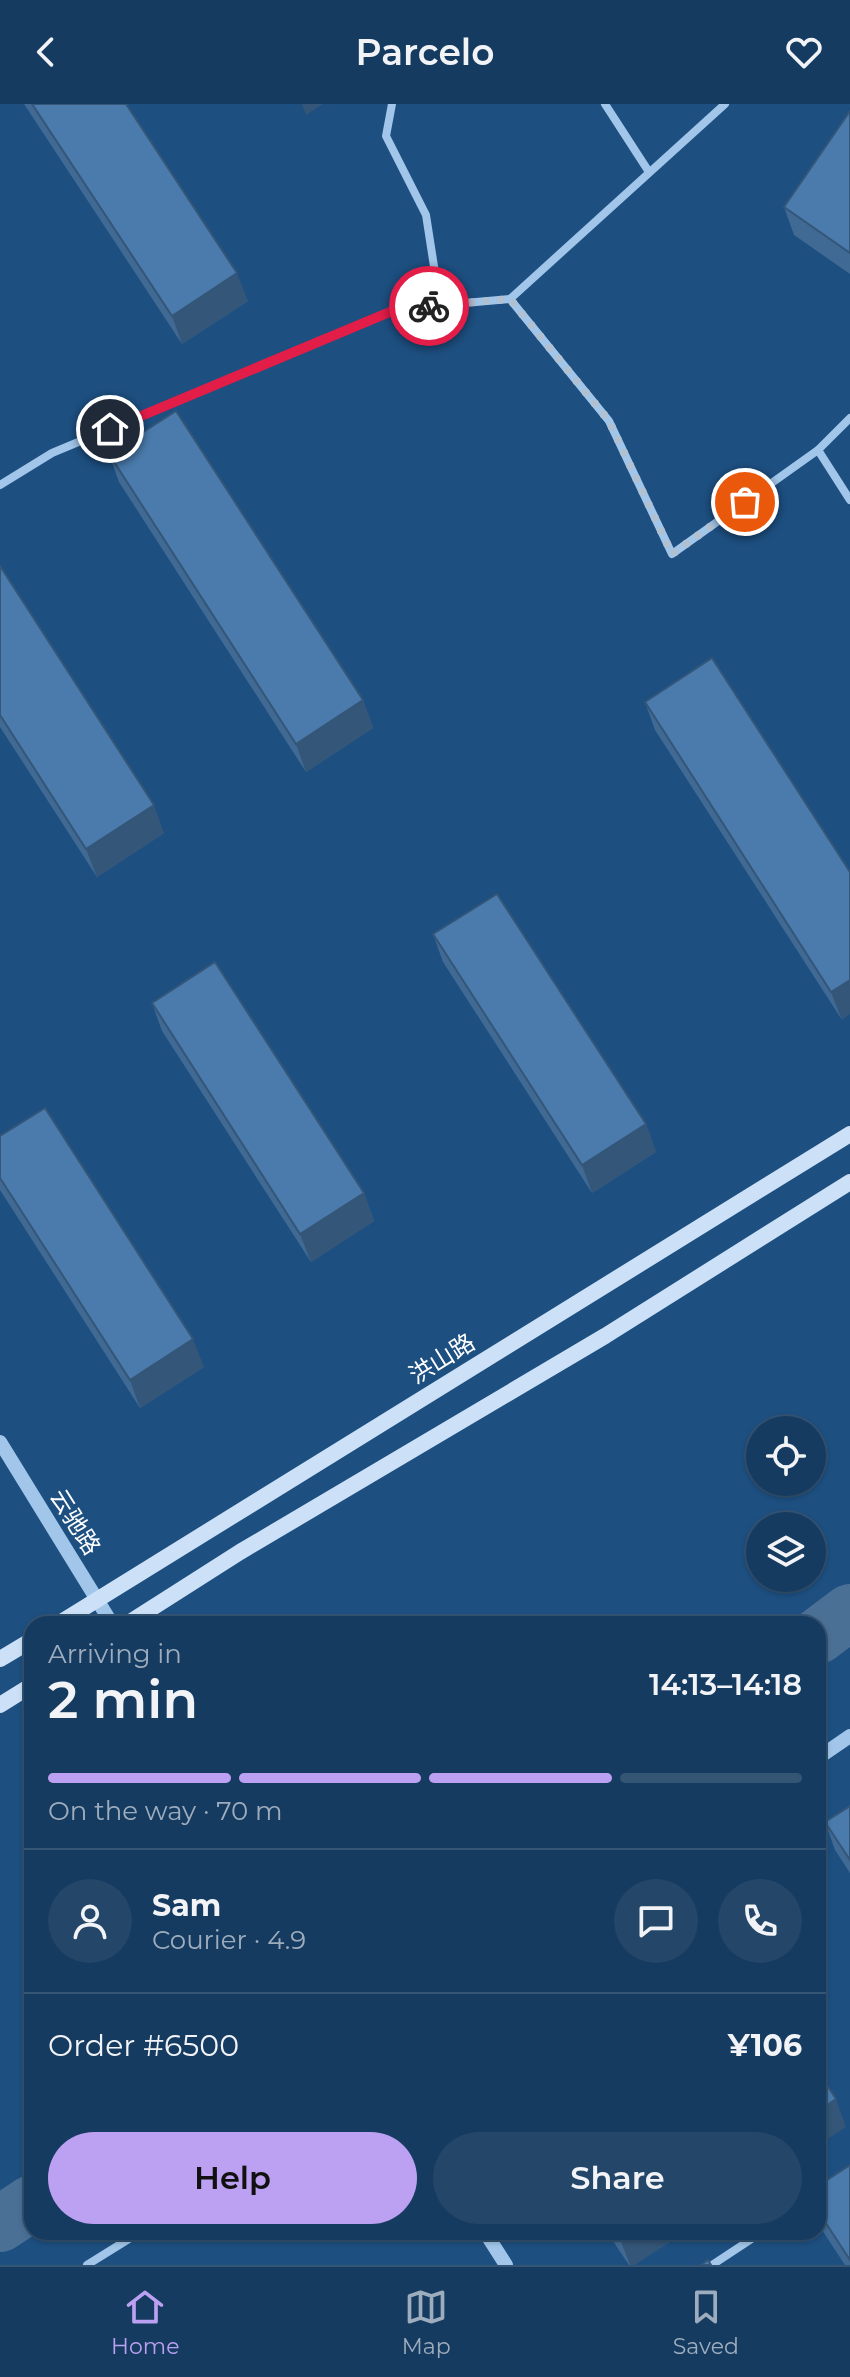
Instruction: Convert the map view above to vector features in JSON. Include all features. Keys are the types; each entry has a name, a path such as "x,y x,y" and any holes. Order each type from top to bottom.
{"main road":[{"name":"洪山路","path":"71,1616 850,1134"},
{"path":"140,1616 240,1552 605,1336 850,1182"},
{"path":"0,1659 24,1645"},
{"path":"0,1705 24,1690"}],"street":[{"path":"392,104 386,136 426,215 440,305"},
{"path":"605,104 649,172"},
{"path":"0,485 52,453 397,309 510,299 725,104"},
{"path":"510,299 609,421 672,554 818,450 850,418"},
{"path":"818,450 850,500"},
{"name":"云驰路","path":"0,1442 107,1616"},
{"path":"826,1752 850,1736"},
{"path":"87,2265 127,2240"},
{"path":"490,2240 506,2265"},
{"path":"712,2265 750,2240"}],"building":[{"path":"32,104 126,104 237,273 172,316"},
{"path":"850,111 850,253 784,207"},
{"path":"176,411 363,700 296,744 109,454"},
{"path":"0,566 154,805 86,849 0,715"},
{"path":"712,658 850,872 850,980 831,992 645,702"},
{"path":"497,894 646,1124 582,1165 433,934"},
{"path":"215,962 364,1193 300,1234 152,1003"},
{"path":"45,1108 193,1339 130,1380 0,1178 0,1136"},
{"path":"850,1806 850,1860 826,1824"},
{"path":"826,2083 836,2099 826,2106"},
{"path":"850,2165 850,2260 826,2223 826,2181"}],"waterway":[{"path":"826,1630 850,1612"},
{"path":"0,2224 24,2208"}],"way so far":[{"path":"429,306 510,299 609,421 672,554 745,502"}],"route":[{"path":"110,429 397,309 429,306"}]}
